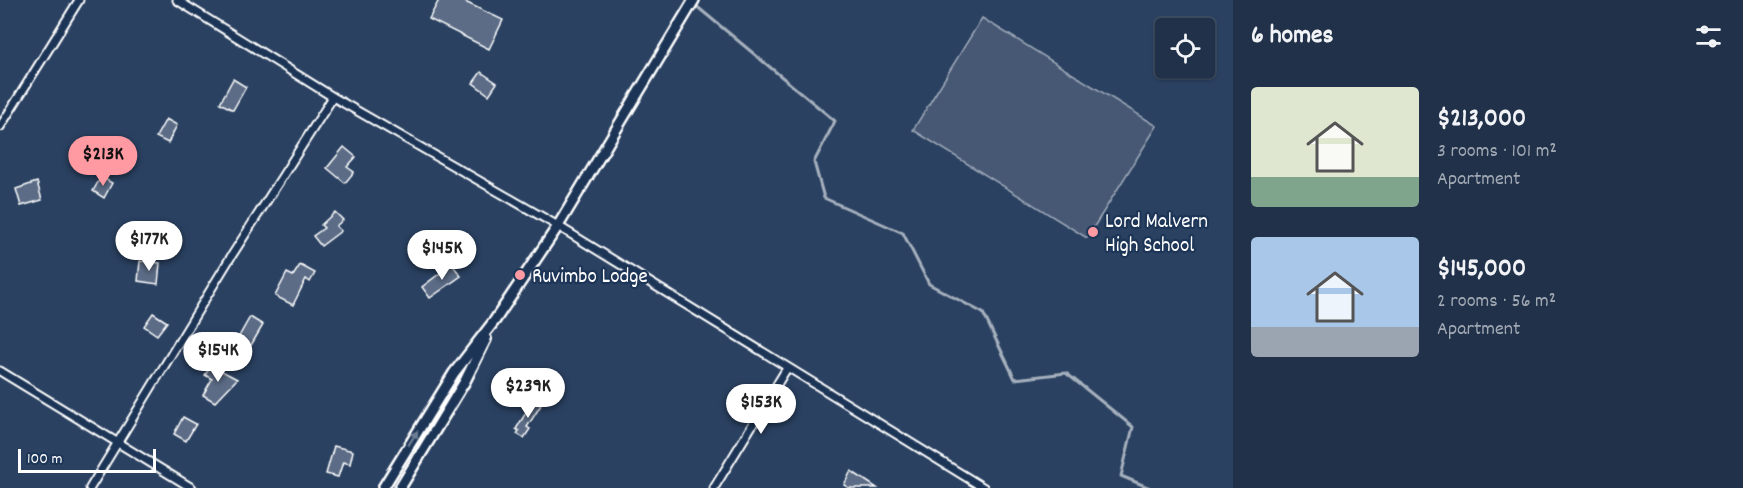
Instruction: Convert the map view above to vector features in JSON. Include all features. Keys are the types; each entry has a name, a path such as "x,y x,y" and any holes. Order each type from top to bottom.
{"street":[{"path":"0,127 79,0"},
{"path":"177,0 333,97 558,226 984,488"},
{"path":"383,488 454,373 495,320 558,226 694,0"},
{"path":"90,488 227,263 333,97"},
{"path":"400,488 465,381 495,320"},
{"path":"714,488 787,368"},
{"path":"0,371 192,488"}],"shaded area":[{"path":"982,18 1157,126 1087,238 913,130"}],"building":[{"path":"439,0 461,0 503,20 489,49 429,19"},
{"path":"481,72 497,83 489,95 473,83"},
{"path":"233,79 246,87 233,110 220,103"},
{"path":"166,119 177,125 168,143 156,137"},
{"path":"344,147 356,157 347,167 354,172 345,183 327,168"},
{"path":"101,177 112,183 104,198 93,191"},
{"path":"37,182 42,200 21,206 16,189"},
{"path":"335,212 343,220 336,226 341,231 321,246 313,236 324,228 321,225"},
{"path":"140,261 160,263 158,284 138,281"},
{"path":"452,264 461,276 430,298 422,287"},
{"path":"300,265 315,273 310,282 306,279 293,305 275,296 287,273 293,276"},
{"path":"153,313 167,322 157,335 144,326"},
{"path":"250,317 263,325 250,347 237,340"},
{"path":"211,365 237,379 215,402 203,395 212,379 205,375"},
{"path":"533,401 541,405 527,427 530,429 524,438 517,434 519,431 516,429"},
{"path":"183,417 196,424 186,441 174,434"},
{"path":"334,446 353,451 350,464 343,462 338,477 326,474"},
{"path":"851,471 877,488 849,488 844,485"}],"waterway":[{"path":"695,5 835,121 814,162 824,198 903,233 929,284 983,313 1015,379 1066,373 1133,427 1121,476 1150,488"}],"place":[{"name":"Lord Malvern High School","path":"1093,232"},
{"name":"Ruvimbo Lodge","path":"520,275"}]}
